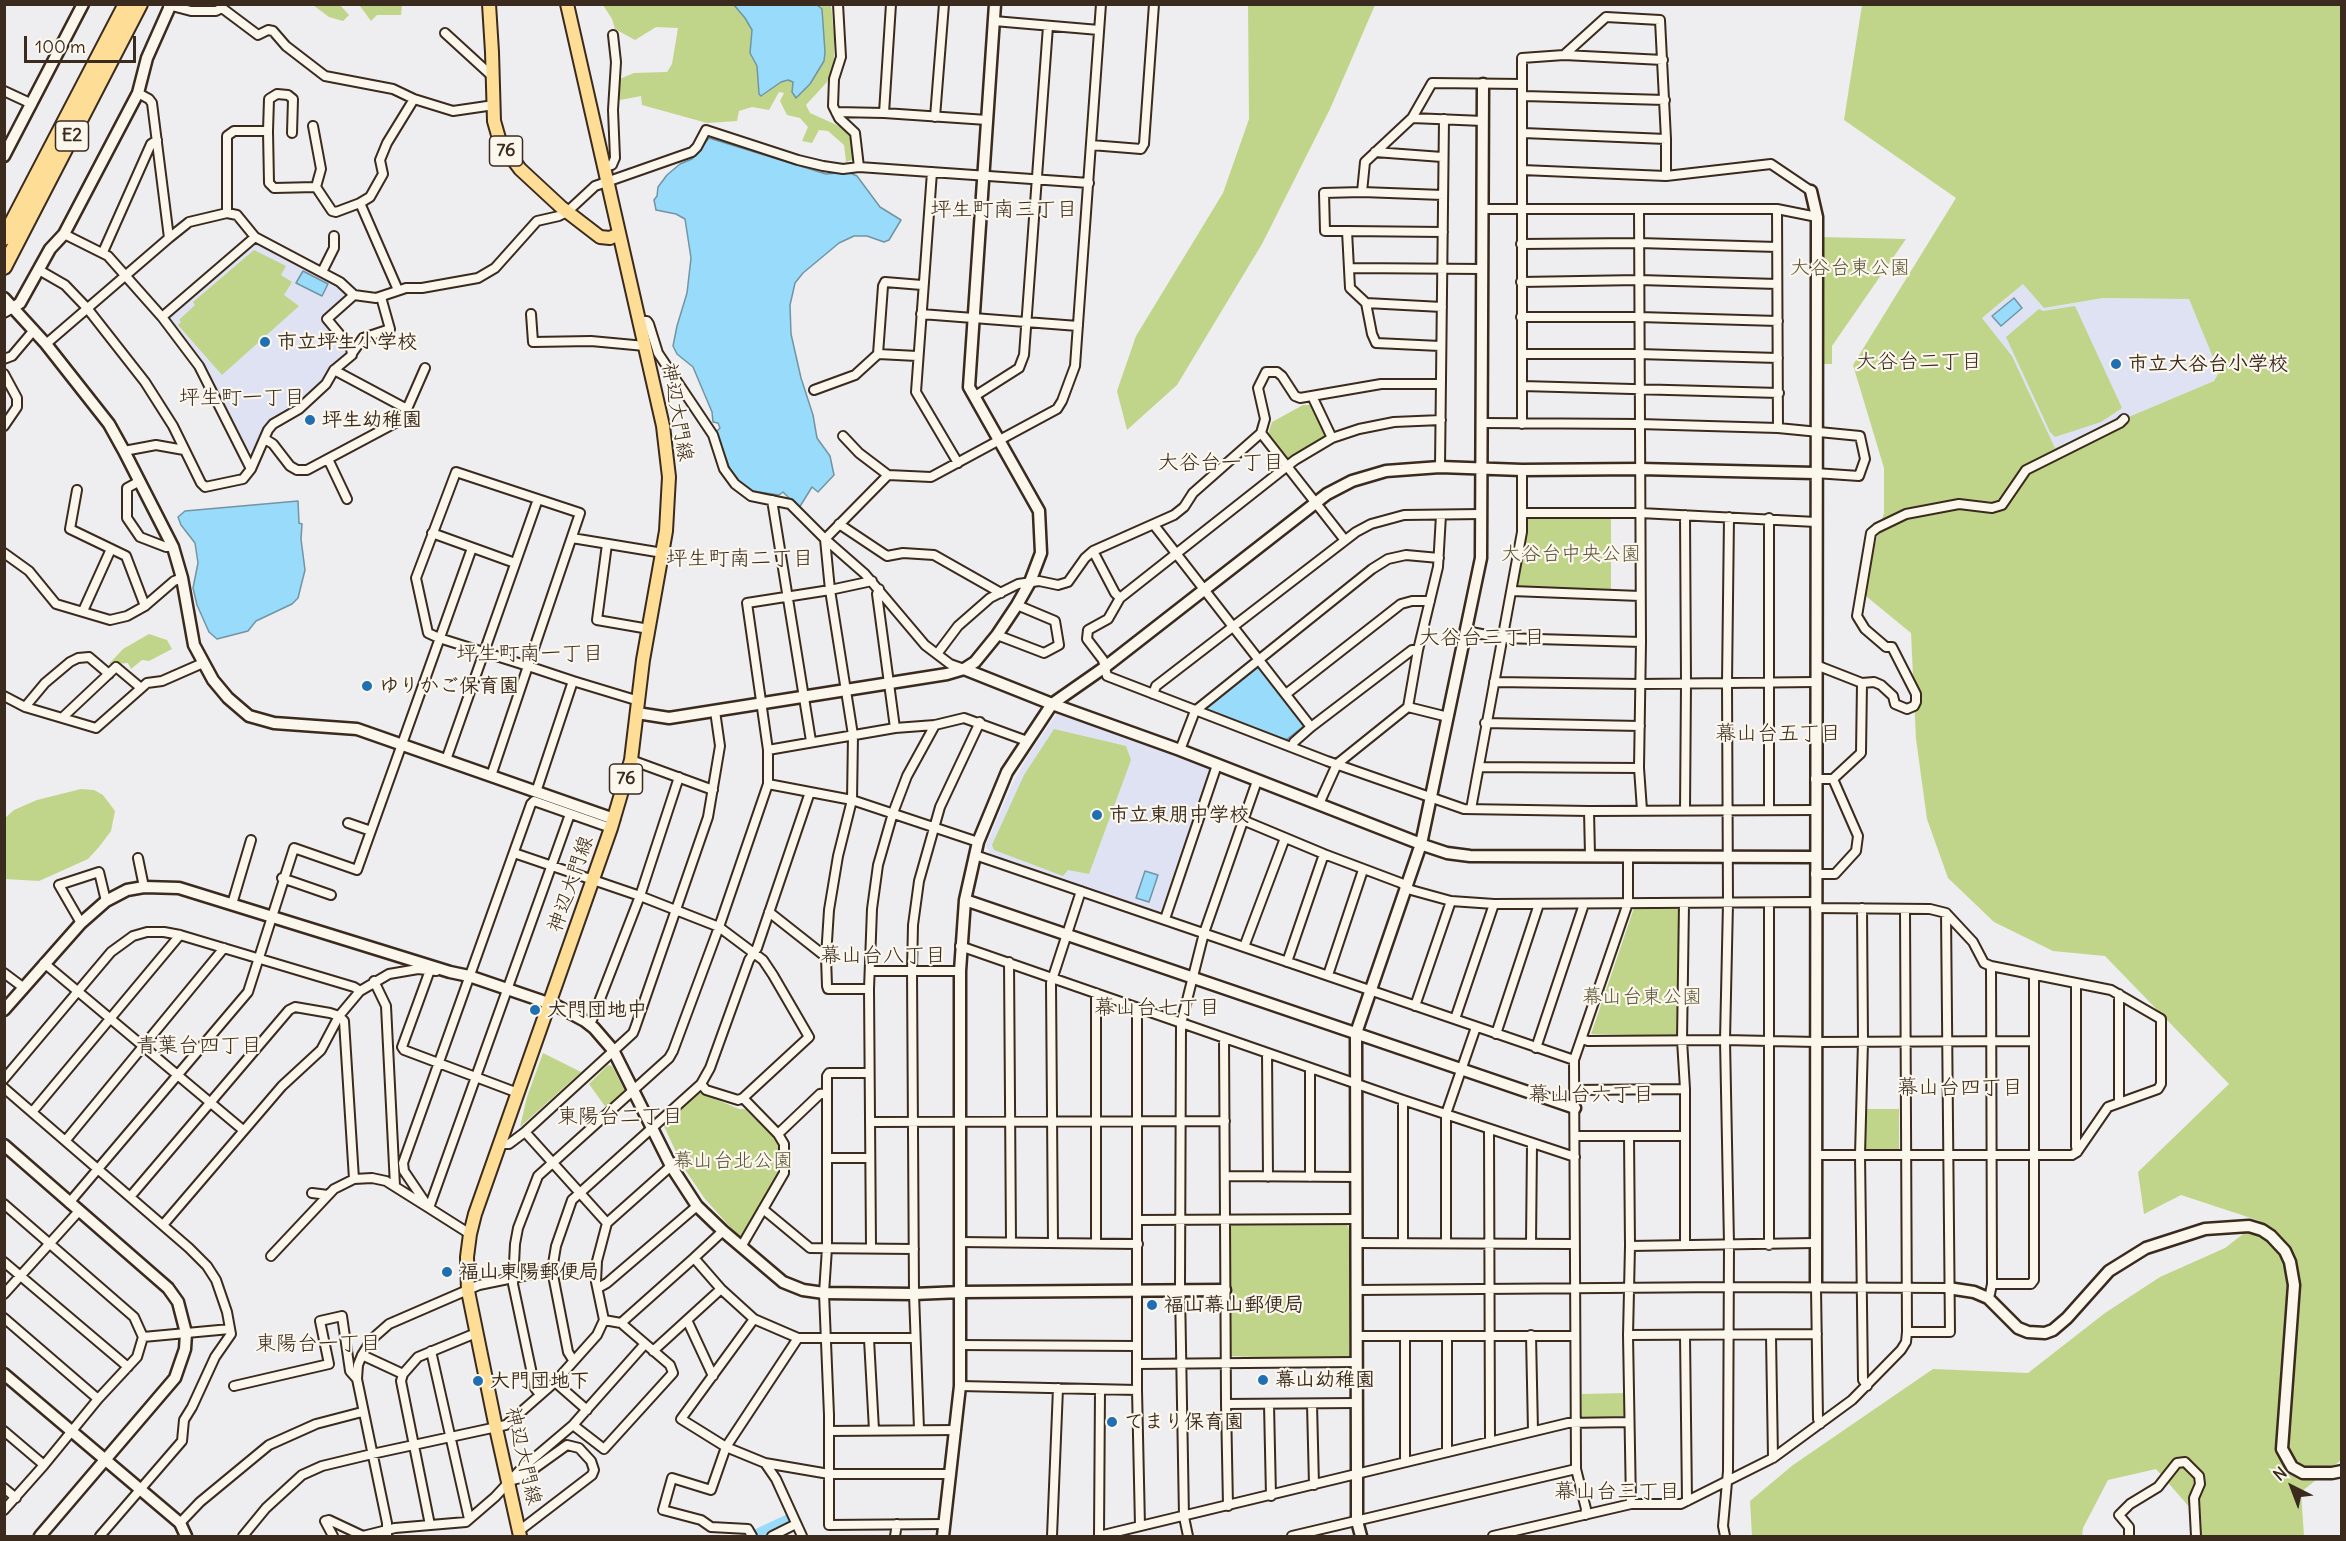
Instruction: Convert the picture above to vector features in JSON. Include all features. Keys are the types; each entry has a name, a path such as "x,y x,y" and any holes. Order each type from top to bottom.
{"highway":[{"name":"E2","path":"4,238 126,4"},
{"name":"E2","path":"4,267 140,4"}],"main road":[{"name":"76","path":"489,4 495,126 500,142 520,170 567,212 600,237 610,238 620,234"},
{"name":"神辺大門線","path":"520,1534 468,1291 467,1257 470,1234 613,824 631,760 649,629 663,553 669,477 663,426 567,4"}],"street":[{"path":"4,156 83,4"},
{"path":"838,4 841,57 834,79 833,106 839,118 855,133 859,167"},
{"path":"884,113 891,4"},
{"path":"935,117 944,4"},
{"path":"490,776 528,666 572,538 580,513 456,472 416,578 428,633 439,638 528,666 573,681 669,718 890,684 964,669 975,662 1017,604 1030,582 1041,553 1040,511 969,387 994,4"},
{"path":"843,436 859,453 888,475 931,477 1057,409 1075,366 1101,4"},
{"path":"1091,145 1141,149 1144,144 1154,4"},
{"path":"7,305 20,303 50,249 64,234 138,93 147,58 169,5 192,11 216,11 222,8 258,35 268,30 273,31 286,46 325,76 393,89 414,99 453,111 494,105"},
{"path":"1564,55 1606,17 1660,20 1665,100 1666,176"},
{"path":"994,21 1099,30"},
{"path":"975,396 1019,368 1024,355 1048,26"},
{"path":"445,33 493,77"},
{"path":"604,167 612,165 615,158 613,110 616,62 613,35"},
{"path":"1522,424 1521,244 1524,96 1522,58 1564,55 1663,60"},
{"path":"1362,192 1365,162 1412,118 1432,83 1522,84"},
{"path":"1361,1536 1358,1521 1357,1474 1356,1033 1421,844 1481,558 1483,84"},
{"path":"4,91 32,104"},
{"path":"138,93 152,103 169,238"},
{"path":"292,133 293,99 288,95 277,94 269,99 269,183 274,188 316,187"},
{"path":"1524,96 1665,100"},
{"path":"313,126 321,169 316,187 332,211 336,212 370,197 383,174 380,160 387,143 414,99"},
{"path":"836,112 987,120"},
{"path":"1412,118 1483,121"},
{"path":"1440,467 1444,119"},
{"path":"46,344 189,222 227,213 237,215 255,237 340,282 354,295 376,298 398,290 478,278 495,268 537,221 567,212 595,186 692,152 698,147 706,130 798,160 843,169 859,167 1089,183"},
{"path":"227,213 227,136 234,132 268,131"},
{"path":"1523,133 1666,139"},
{"path":"103,252 151,144 157,140"},
{"path":"1375,152 1443,157"},
{"path":"1522,170 1666,176 1771,164 1811,190 1817,217 1815,1243 1818,1419 1820,1424"},
{"path":"932,172 916,392 958,464"},
{"path":"1443,195 1362,192 1324,194 1326,231 1443,232"},
{"path":"360,203 398,290"},
{"path":"1484,209 1777,209 1817,217"},
{"path":"1639,209 1642,810"},
{"path":"1777,209 1778,428"},
{"path":"1347,231 1350,288 1366,303 1376,343 1440,346"},
{"path":"64,234 103,252 162,317 199,366 251,469"},
{"path":"322,272 334,248 334,236"},
{"path":"162,317 255,237"},
{"path":"1521,244 1639,243 1777,247"},
{"path":"1350,268 1482,269"},
{"path":"39,270 65,285 87,308 145,382 173,426 205,487 243,479 251,469 268,430 273,424 299,410 326,384 334,370 352,355 363,338 390,329 381,297"},
{"path":"1521,282 1639,280 1778,284"},
{"path":"814,390 855,375 878,354 885,282 922,285"},
{"path":"353,352 327,319 354,295"},
{"path":"1366,303 1442,307"},
{"path":"7,305 34,330 109,424 173,547 182,578 194,645 203,663 228,698 249,716 274,723 357,729 536,792 613,824"},
{"path":"531,314 533,342 591,341 645,346"},
{"path":"921,314 1078,326"},
{"path":"1521,317 1639,316 1778,321"},
{"path":"639,321 647,321 650,324 658,353 713,435 724,469 735,484 751,496 790,504 872,581 915,635 950,664 1447,853 1470,856 1815,858"},
{"path":"4,358 12,356 34,330"},
{"path":"878,354 917,356"},
{"path":"1522,354 1638,354 1778,358"},
{"path":"265,439 273,444 290,466 297,470 307,470 399,421 407,409 424,368"},
{"path":"334,370 407,409"},
{"path":"937,654 958,626 976,609 1001,593 1018,584 1039,580 1058,585 1068,582 1093,550 1174,516 1184,507 1193,493 1261,433 1265,419 1258,388 1266,372 1278,372 1295,396 1300,398 1381,384 1441,384"},
{"path":"4,374 17,398 17,407 4,426"},
{"path":"1522,386 1779,393"},
{"path":"1312,396 1332,438"},
{"path":"1816,665 1862,683 1874,682 1881,685 1900,706 1911,708 1916,702 1916,694 1892,647 1886,647 1857,619 1869,539 1873,530 1906,514 1959,504 1992,508 2002,505 2026,470 2124,419"},
{"path":"1441,420 1379,424 1332,438 1287,467 1120,598 1108,619 1088,630 1087,639 1103,660 1107,676 1337,764 1464,809 1815,810"},
{"path":"943,1536 960,1386 960,946 965,900 978,842 1007,772 1052,704 1105,667 1316,503 1352,481 1386,471 1440,467 1522,470 1640,469 1859,476 1865,459 1860,436 1778,428 1483,423"},
{"path":"1261,433 1344,539"},
{"path":"124,451 156,445 184,450"},
{"path":"328,459 347,499"},
{"path":"1471,809 1480,767 1485,723 1522,532 1522,470"},
{"path":"869,989 828,989 826,957 830,910 838,856 852,800 853,735 830,590 825,539 888,475"},
{"path":"140,481 127,488 127,518 140,537 166,547 173,547"},
{"path":"77,490 70,529 126,556 145,606"},
{"path":"446,760 538,499"},
{"path":"772,500 811,741"},
{"path":"1522,513 1640,513 1816,522"},
{"path":"1153,694 1156,686 1344,539 1384,519 1404,515 1481,514"},
{"path":"1319,804 1337,764 1408,707 1418,650 1439,558 1441,515"},
{"path":"1685,515 1685,810"},
{"path":"1725,1536 1723,1526 1728,1481 1729,1245 1725,1040 1728,903 1729,517"},
{"path":"1769,518 1769,810"},
{"path":"839,524 887,556 903,553 934,555 1001,593"},
{"path":"1154,525 1311,727"},
{"path":"432,533 515,563"},
{"path":"572,538 663,553"},
{"path":"607,544 597,620 649,629"},
{"path":"69,1203 248,992 273,917 282,878 294,848 357,870 472,548"},
{"path":"83,611 111,549"},
{"path":"1093,550 1115,593 1120,598"},
{"path":"4,553 29,571 56,604 110,620 127,616 145,606 182,578"},
{"path":"1180,750 1196,711 1372,569 1388,559 1406,555 1439,558"},
{"path":"540,1395 536,1388 513,1278 518,1228 538,1176 669,1058 673,1051 768,784 768,750 747,603 872,581"},
{"path":"879,589 877,594 895,728"},
{"path":"1512,591 1640,596"},
{"path":"1286,694 1401,604 1412,601 1430,601"},
{"path":"997,634 1044,653 1059,645 1055,621 1017,604"},
{"path":"1466,631 1503,638 1641,642"},
{"path":"1292,747 1294,742 1311,727 1412,650 1418,650"},
{"path":"25,706 45,683 78,658 89,657 109,674"},
{"path":"4,696 25,706 96,728 147,683 162,681 203,663"},
{"path":"63,717 116,667 141,688"},
{"path":"536,792 573,681"},
{"path":"1494,682 1641,684 1815,682"},
{"path":"1815,779 1833,779 1861,753 1862,683"},
{"path":"1408,707 1448,717"},
{"path":"500,1144 509,1144 525,1132 633,1033 708,817 720,746 715,711"},
{"path":"768,750 811,741 964,718 1027,741"},
{"path":"919,1429 915,1338 912,1122 914,925 919,881 933,828 940,807 980,722"},
{"path":"1485,723 1640,726"},
{"path":"871,1247 869,989 872,909 878,865 893,813 907,776 935,724"},
{"path":"631,760 713,790"},
{"path":"1165,919 1218,765"},
{"path":"1480,767 1640,768"},
{"path":"590,1025 640,896 679,777"},
{"path":"1815,874 1835,874 1856,851 1858,836 1833,779"},
{"path":"1188,1536 1184,1517 1180,1290 1181,1024 1204,933 1257,782"},
{"path":"768,784 852,800 978,842"},
{"path":"573,1360 568,1352 552,1270 556,1246 572,1200 578,1192 701,1084 710,1068 752,954 757,948 810,792"},
{"path":"429,1208 404,1171 403,1163 531,804 534,801 570,814 613,824"},
{"path":"1589,811 1590,855"},
{"path":"429,1208 570,814"},
{"path":"1245,821 1411,890 1451,901 1494,904 1769,903 1905,910 1930,909 1946,913 1973,942 1984,963 2034,976 2111,990 2161,1019 2161,1084 2158,1089 2119,1102 2105,1111 2077,1152 2072,1155 1816,1155"},
{"path":"348,823 371,831"},
{"path":"1244,947 1285,838"},
{"path":"232,904 251,840"},
{"path":"514,853 640,896 719,927 752,954 763,960 809,1037 743,1098 738,1100 706,1090 701,1084"},
{"path":"1287,962 1324,854"},
{"path":"975,855 1574,1060"},
{"path":"1585,1515 1586,1509 1576,1469 1574,1060 1628,903 1628,856"},
{"path":"138,858 144,887"},
{"path":"1328,975 1364,870"},
{"path":"81,923 59,885 99,872 106,901"},
{"path":"282,878 332,895"},
{"path":"4,1010 81,923 106,901 127,890 144,887 179,888 469,976 549,1003 590,1025 613,1050 672,1166 698,1206 723,1231 783,1282 803,1290 824,1293 914,1294 1225,1290"},
{"path":"1053,1243 1052,978 1081,891"},
{"path":"965,900 1575,1108"},
{"path":"1415,1006 1451,901"},
{"path":"1769,903 1769,1245"},
{"path":"1455,1019 1494,904"},
{"path":"1496,1034 1539,904"},
{"path":"1536,1048 1584,904"},
{"path":"1684,904 1682,1040 1685,1089 1685,1245"},
{"path":"1862,908 1863,1041 1860,1155 1863,1380 1867,1386"},
{"path":"1493,1536 1631,1504 1681,1504 1773,1458 1867,1386 1904,1345 1907,1332 1908,1289 1905,910"},
{"path":"769,912 826,957"},
{"path":"1907,1332 1950,1332 1946,913"},
{"path":"4,1079 111,952 133,936 147,932 180,935 360,991"},
{"path":"33,1111 180,935"},
{"path":"960,946 1181,1024 1575,1157"},
{"path":"66,1140 224,948"},
{"path":"1010,962 1008,1121 1011,1242"},
{"path":"44,963 243,1130"},
{"path":"1988,1298 1992,1284 1991,966"},
{"path":"163,1225 282,1086 321,1050 339,1016 360,991 389,974 418,969 450,972"},
{"path":"430,970 402,1047 404,1050 518,1093"},
{"path":"870,971 960,971"},
{"path":"4,973 24,988"},
{"path":"1992,1284 2031,1284 2034,1280 2034,976"},
{"path":"374,981 386,1006 395,1186"},
{"path":"2076,984 2077,1152"},
{"path":"1096,993 1094,1120 1096,1243"},
{"path":"2119,994 2119,1102"},
{"path":"130,1197 289,1010 295,1007 339,1016 344,1021 354,1179"},
{"path":"1137,1008 1137,1390 1140,1526"},
{"path":"1446,1243 1446,1114 1476,1027"},
{"path":"1224,1038 1228,1506"},
{"path":"1582,1039 1588,1041 2033,1041"},
{"path":"1267,1053 1268,1177"},
{"path":"1310,1177 1311,1068"},
{"path":"869,1073 829,1073 826,1093 827,1248 824,1293 827,1338 829,1525 944,1524"},
{"path":"4,1088 99,1168 207,1266 223,1296 231,1334 215,1357 184,1420 182,1441 100,1536"},
{"path":"1575,1090 1685,1089"},
{"path":"778,1134 820,1094 826,1093"},
{"path":"741,1247 784,1173 784,1144 778,1134 743,1098"},
{"path":"1403,1100 1403,1243"},
{"path":"870,1122 1225,1121"},
{"path":"1490,1129 1488,1243 1490,1442"},
{"path":"525,1132 608,1223"},
{"path":"1576,1136 1685,1136"},
{"path":"1629,1136 1628,1335 1631,1504"},
{"path":"1531,1243 1532,1144"},
{"path":"4,1145 168,1287 178,1302 186,1333 185,1349 175,1378 40,1536"},
{"path":"827,1158 869,1158"},
{"path":"243,1536 266,1508 302,1475 322,1466 506,1425 555,1382 597,1335 604,1320 598,1288 597,1261 608,1223 672,1166"},
{"path":"1225,1176 1356,1177"},
{"path":"271,1256 328,1194 354,1179 372,1178 386,1181 470,1234"},
{"path":"312,1193 328,1194"},
{"path":"4,1204 134,1317 143,1337 137,1357 98,1398 72,1432 4,1509"},
{"path":"598,1288 607,1283 698,1206"},
{"path":"763,1209 810,1248 914,1249"},
{"path":"4,1294 79,1211"},
{"path":"1137,1220 1357,1219"},
{"path":"1357,1290 1948,1288 1974,1292 1988,1298 2018,1328 2028,1332 2045,1333 2053,1330 2067,1318 2109,1271 2146,1248 2205,1229 2241,1226 2262,1230 2277,1242 2290,1262 2294,1285 2282,1449 2292,1467 2303,1473 2342,1471"},
{"path":"621,1323 723,1231"},
{"path":"960,1242 1138,1244"},
{"path":"1357,1243 1575,1244"},
{"path":"1630,1246 1815,1243"},
{"path":"694,1258 754,1319 798,1338 915,1338"},
{"path":"4,1262 128,1367"},
{"path":"387,1533 357,1379 358,1365 372,1339 389,1324 479,1285 552,1270"},
{"path":"653,1351 722,1289"},
{"path":"234,1386 329,1364 320,1321 342,1316 350,1371 357,1379"},
{"path":"754,1319 681,1419 726,1447 765,1463 829,1474 950,1474"},
{"path":"573,1425 604,1449 673,1373 670,1365 621,1323 604,1320"},
{"path":"687,1320 713,1376"},
{"path":"6,1322 98,1398"},
{"path":"143,1337 230,1329"},
{"path":"430,1525 401,1389 403,1374 418,1357 476,1333"},
{"path":"1628,1335 1817,1334"},
{"path":"1531,1335 1533,1431"},
{"path":"1357,1336 1575,1336"},
{"path":"1405,1336 1405,1462"},
{"path":"1447,1336 1447,1452"},
{"path":"1685,1336 1687,1501"},
{"path":"1771,1336 1773,1458"},
{"path":"752,1536 748,1529 711,1527 701,1520 663,1510 672,1478 711,1490 726,1447 798,1338"},
{"path":"869,1339 874,1430"},
{"path":"333,1536 325,1521 330,1520 363,1536 430,1525 466,1522 495,1497 508,1481 573,1425 644,1345"},
{"path":"960,1346 1137,1346"},
{"path":"431,1351 470,1519"},
{"path":"362,1355 403,1374"},
{"path":"1138,1364 1356,1362"},
{"path":"4,1374 180,1523 186,1536"},
{"path":"555,1382 587,1410"},
{"path":"960,1386 1137,1390"},
{"path":"1052,1536 1058,1388"},
{"path":"1100,1390 1100,1536 1533,1431 1575,1422 1629,1422"},
{"path":"1226,1404 1357,1403"},
{"path":"1269,1404 1271,1496"},
{"path":"1312,1404 1314,1485"},
{"path":"180,1523 200,1502 269,1445 316,1424 362,1412"},
{"path":"829,1431 956,1430"},
{"path":"4,1431 44,1465"},
{"path":"508,1481 521,1478 567,1445 579,1448 591,1461 594,1470 592,1475 520,1534"},
{"path":"2130,1536 2129,1527 2119,1515 2130,1504 2158,1487 2177,1463 2186,1462 2199,1476 2200,1484 2194,1498 2196,1536"},
{"path":"765,1463 776,1479 802,1536"},
{"path":"1292,1536 1576,1469"},
{"path":"4,1488 16,1498"},
{"path":"772,1536 796,1524"},
{"path":"895,1536 897,1524"}],"shaded area":[{"name":"市立坪生小学校","path":"255,240 339,284 347,293 347,296 323,318 349,349 349,353 337,361 323,382 296,407 266,424 255,450 249,451 203,363 168,316"},
{"name":"市立大谷台小学校","path":"2023,284 2045,308 2103,298 2189,299 2219,371 2214,381 2055,448 2012,356 1982,318"},
{"name":"市立東朋中学校","path":"1061,711 1208,767 1210,772 1161,911 1156,912 990,854 986,845 1012,785 1028,756 1058,712"}],"green space":[{"path":"402,4 401,15 377,15 371,21 360,6 355,5"},
{"path":"313,5 340,5 349,15 343,21 329,17"},
{"path":"603,5 734,5 752,30 750,53 757,65 759,94 762,96 781,82 788,80 810,84 824,61 822,10 817,5 831,5 834,60 827,82 806,105 810,113 848,130 853,136 855,159 846,162 844,145 828,131 819,130 812,143 802,141 808,127 800,118 787,115 780,101 784,93 779,92 769,110 752,107 739,111 737,121 707,123 642,105 641,96 620,100 617,80 634,73 667,72 672,64 678,28 656,27 635,40 615,29"},
{"path":"1248,5 1375,5 1330,109 1262,244 1177,385 1127,430 1117,391 1136,336 1223,193 1249,119"},
{"path":"1862,5 2341,5 2341,1460 2301,1492 2304,1536 2191,1536 2192,1510 2156,1469 2108,1480 2083,1528 2082,1536 1752,1536 1750,1501 1793,1465 1933,1369 2028,1373 2105,1313 2160,1277 2225,1248 2260,1221 2181,1195 2144,1214 2138,1172 2229,1084 2105,956 2053,951 1994,922 1948,878 1927,819 1916,739 1911,633 1861,592 1884,513 1884,468 1853,365 1956,198 1844,120","holes":["2023,284 2044,308 2103,298 2189,299 2219,372 2214,381 2055,448 2012,356 1982,318"]},
{"name":"大谷台東公園","path":"1820,237 1906,239 1832,346 1832,364 1822,364"},
{"path":"254,250 286,266 281,275 292,282 284,295 299,306 222,375 178,325 181,322 179,320 195,305 193,302"},
{"path":"2075,306 2122,408 2101,422 2055,437 2050,432 2006,337 2039,309 2043,311"},
{"path":"1303,405 1312,405 1326,437 1287,459 1268,434 1272,422"},
{"name":"大谷台中央公園","path":"1523,515 1611,515 1611,594 1513,590"},
{"path":"149,634 167,640 172,649 149,661 142,660 131,669 128,663 109,664 123,649"},
{"path":"1054,729 1126,746 1131,760 1089,874 1068,870 1063,876 994,850 992,845 1024,775"},
{"path":"81,789 94,790 103,795 115,811 111,831 99,847 88,859 39,881 5,879 5,818 14,810 37,800"},
{"name":"幕山台東公園","path":"1634,908 1679,909 1677,1036 1591,1034"},
{"path":"543,1053 581,1072 520,1127 527,1097"},
{"path":"608,1065 612,1066 624,1093 607,1109 589,1084"},
{"name":"幕山台北公園","path":"699,1092 739,1109 745,1109 777,1141 779,1146 778,1176 741,1239 705,1199 682,1165 663,1124"},
{"path":"1861,1109 1899,1109 1899,1154 1860,1155"},
{"path":"1231,1223 1347,1224 1351,1238 1349,1357 1304,1359 1229,1356 1228,1226"},
{"path":"1625,1393 1624,1416 1582,1418 1582,1394"}],"water":[{"path":"734,5 817,5 822,9 824,61 810,84 796,98 792,92 793,82 788,80 781,82 761,96 759,94 757,66 750,53 752,30"},
{"path":"709,138 826,174 848,172 857,176 880,207 901,220 889,240 884,242 867,236 854,236 839,243 803,273 795,283 790,305 791,334 817,438 830,456 834,475 818,492 812,487 799,508 783,492 779,495 752,491 744,488 733,477 716,432 720,428 718,423 713,422 712,412 693,367 677,354 673,346 687,293 691,258 685,219 676,214 656,210 654,200 658,187 667,175 680,164 692,159"},
{"path":"303,271 328,284 322,296 296,283"},
{"path":"2014,298 2022,308 2001,326 1992,316"},
{"path":"298,501 305,570 298,598 292,604 256,621 248,631 217,639 209,632 197,605 193,588 198,563 195,543 181,525 178,517 185,511"},
{"path":"1259,663 1304,726 1286,740 1200,710"},
{"path":"1145,871 1158,875 1149,902 1136,898"}],"waterway":[{"path":"757,1536 789,1521"}],"place":[{"name":"市立坪生小学校","path":"265,342"},
{"name":"市立大谷台小学校","path":"2116,364"},
{"name":"坪生幼稚園","path":"310,420"},
{"name":"ゆりかご保育園","path":"367,686"},
{"name":"市立東朋中学校","path":"1097,815"},
{"name":"大門団地中","path":"535,1010"},
{"name":"福山東陽郵便局","path":"447,1272"},
{"name":"福山幕山郵便局","path":"1152,1305"},
{"name":"幕山幼稚園","path":"1263,1380"},
{"name":"大門団地下","path":"478,1381"},
{"name":"てまり保育園","path":"1112,1422"}],"district":[{"name":"坪生町南三丁目","path":"1004,210"},
{"name":"大谷台二丁目","path":"1919,362"},
{"name":"坪生町一丁目","path":"242,398"},
{"name":"大谷台一丁目","path":"1221,463"},
{"name":"坪生町南二丁目","path":"740,559"},
{"name":"大谷台三丁目","path":"1482,638"},
{"name":"坪生町南一丁目","path":"530,654"},
{"name":"幕山台五丁目","path":"1778,734"},
{"name":"幕山台八丁目","path":"883,956"},
{"name":"幕山台七丁目","path":"1157,1008"},
{"name":"青葉台四丁目","path":"199,1046"},
{"name":"幕山台四丁目","path":"1960,1088"},
{"name":"幕山台六丁目","path":"1591,1095"},
{"name":"東陽台二丁目","path":"620,1117"},
{"name":"東陽台一丁目","path":"318,1344"},
{"name":"幕山台三丁目","path":"1617,1492"}]}
